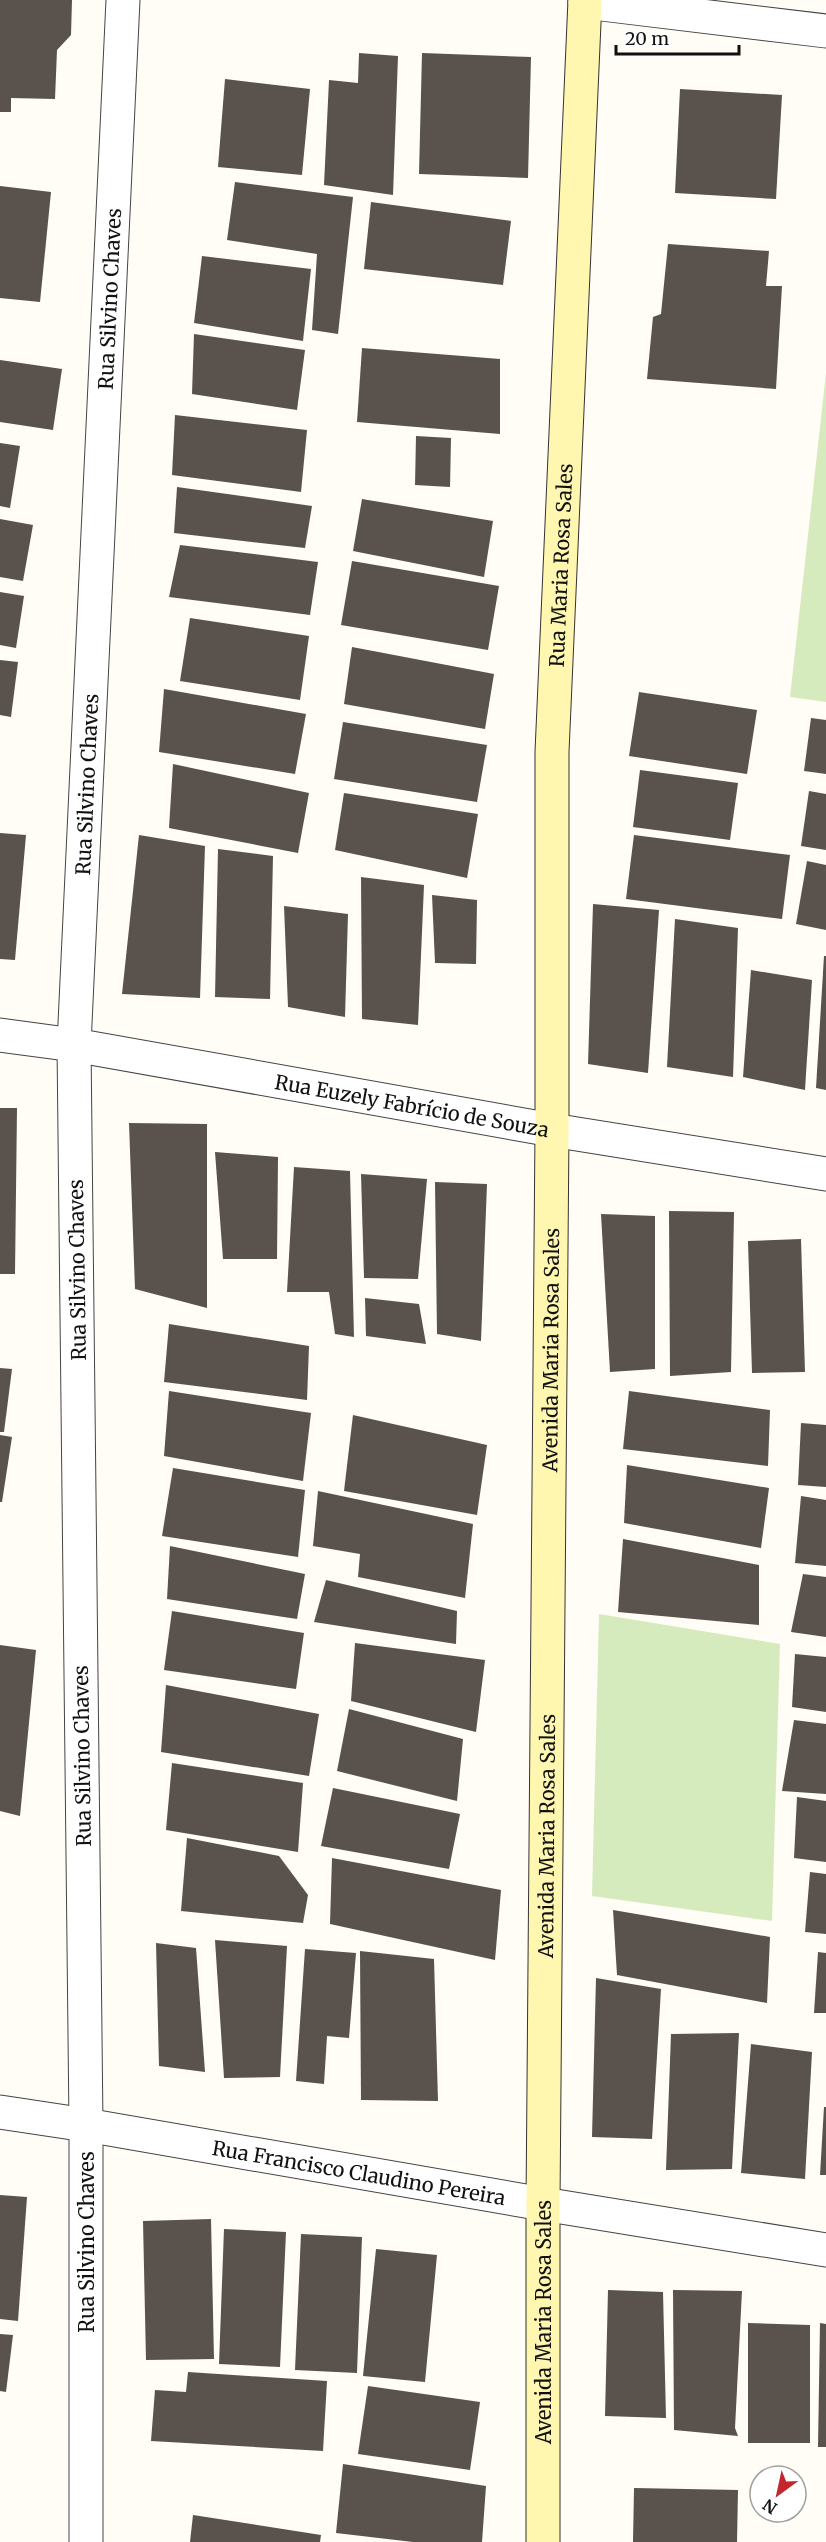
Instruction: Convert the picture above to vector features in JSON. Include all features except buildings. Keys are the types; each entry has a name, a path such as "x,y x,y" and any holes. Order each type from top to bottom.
{"main road":[{"name":"Rua Maria Rosa Sales","path":"552,1130 552,752 580,1"},
{"name":"Avenida Maria Rosa Sales","path":"543,2542 543,2204 552,1130"}],"street":[{"name":"Rua Silvino Chaves","path":"86,2542 86,2125 74,1045 123,0"},
{"path":"580,1 826,31"},
{"name":"Rua Euzely Fabrício de Souza","path":"0,1035 74,1045 552,1130 826,1174"},
{"name":"Rua Francisco Claudino Pereira","path":"0,2112 826,2250"}],"green space":[{"path":"826,373 826,702 790,697"},
{"path":"599,1614 780,1644 772,1921 592,1896"}]}
